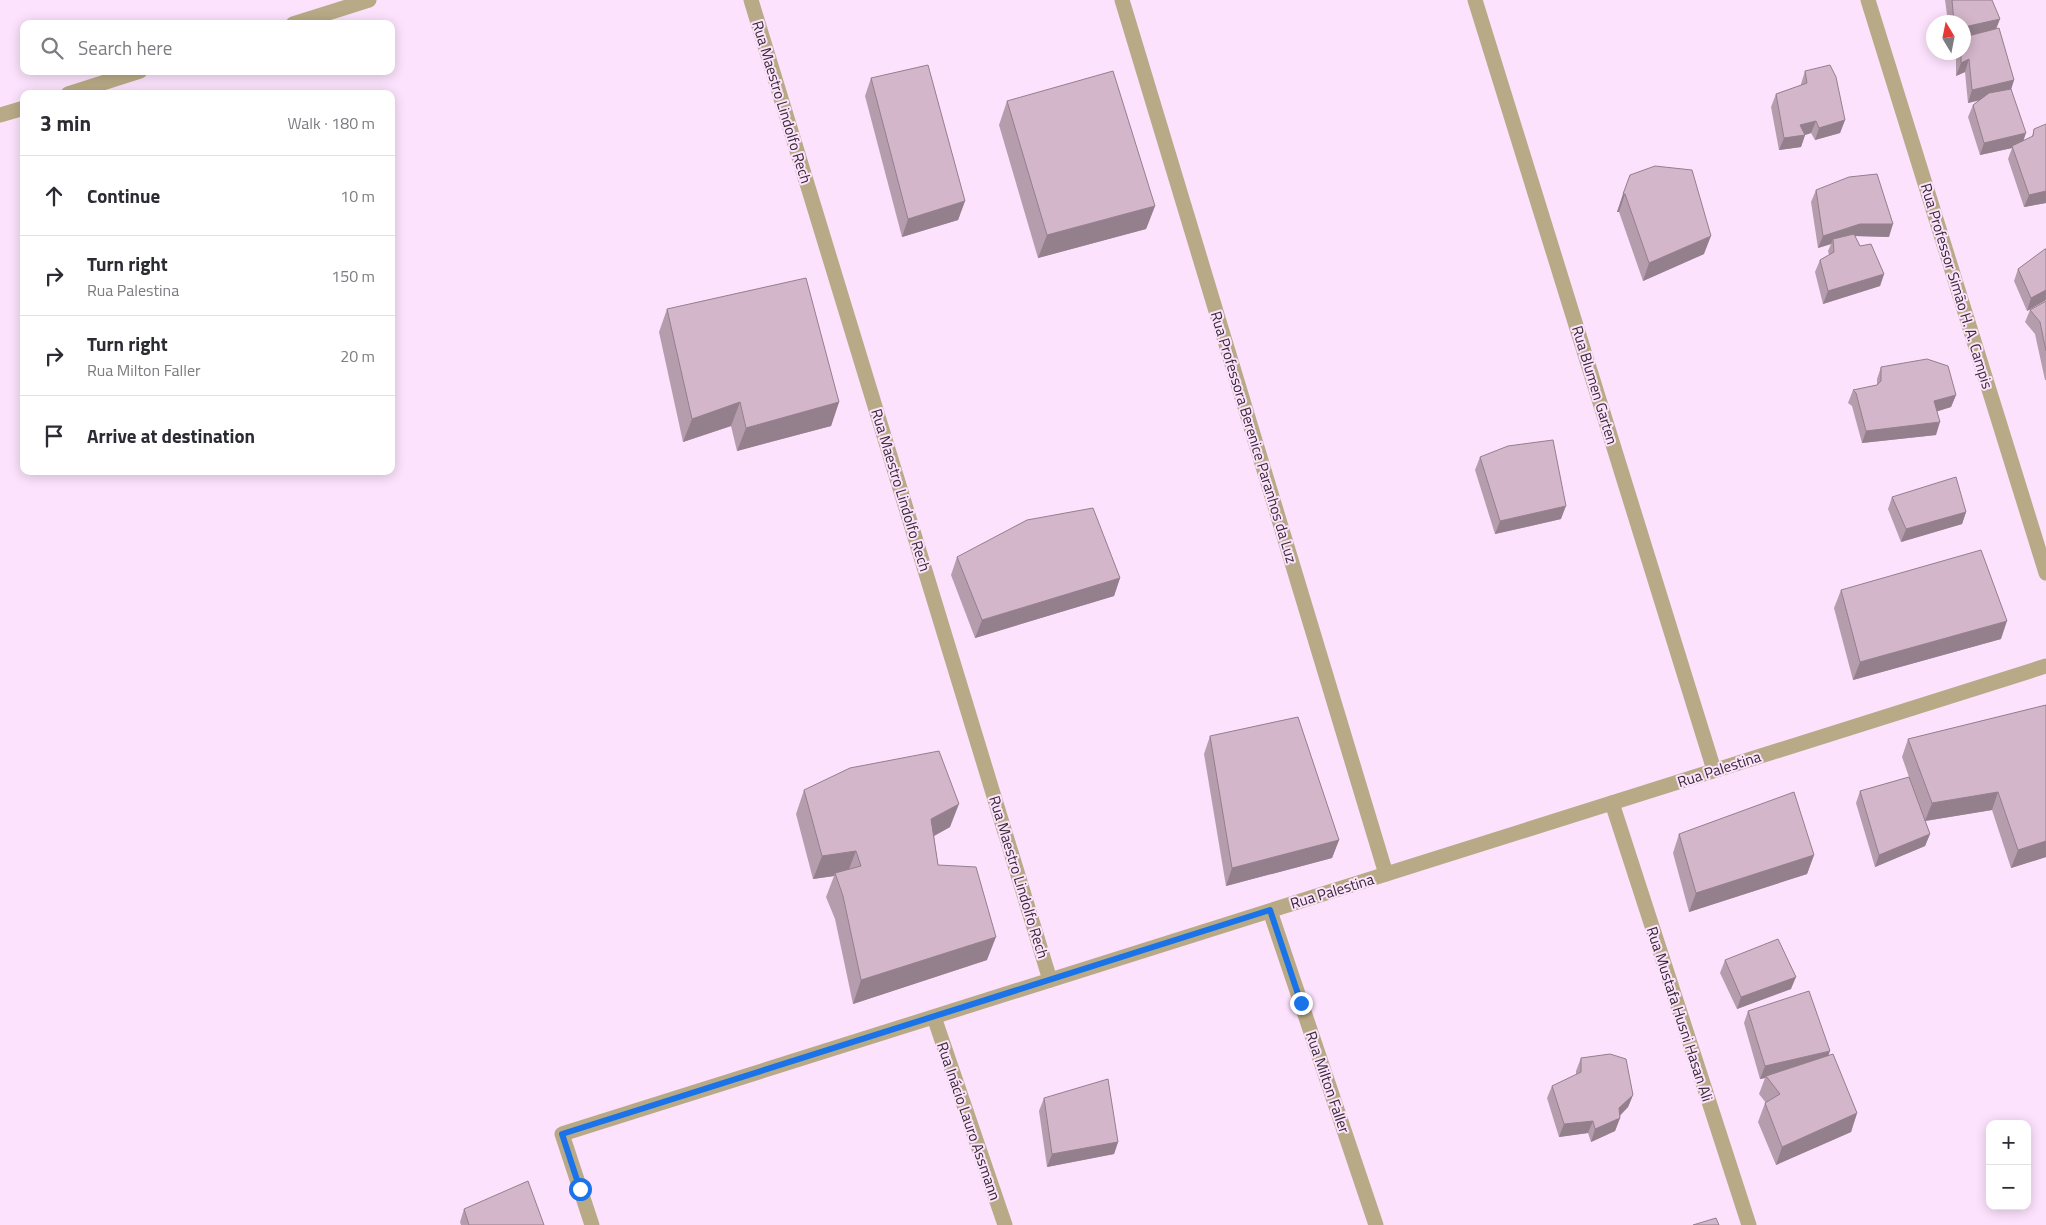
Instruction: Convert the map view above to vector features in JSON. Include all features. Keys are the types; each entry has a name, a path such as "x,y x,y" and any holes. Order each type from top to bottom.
{"street":[{"path":"306,20 369,0"},
{"name":"Rua Maestro Lindolfo Rech","path":"751,0 1050,980"},
{"name":"Rua Professora Berenice Paranhos da Luz","path":"1122,0 1386,874"},
{"name":"Rua Blumen Garten","path":"1475,0 1714,770"},
{"name":"Rua Professor Simão H. A. Campis","path":"1868,0 2046,573"},
{"path":"81,90 127,75"},
{"path":"0,115 20,109"},
{"name":"Rua Palestina","path":"592,1225 562,1134 2046,666"},
{"name":"Rua Mustafa Husni Hasan Ali","path":"1612,803 1749,1225"},
{"name":"Rua Milton Faller","path":"1270,910 1376,1225"},
{"name":"Rua Inácio Lauro Assmann","path":"934,1017 1004,1225"}],"building":[{"path":"1952,0 1992,0 2000,19 1971,25 1971,15 1953,15"},
{"path":"1999,28 2014,80 1972,90 1969,60 1971,60 1971,35"},
{"path":"928,65 965,201 908,219 871,78"},
{"path":"1830,65 1836,77 1845,120 1819,128 1816,121 1800,125 1805,135 1784,138 1776,94 1807,83 1805,71"},
{"path":"1113,71 1155,206 1047,235 1007,101"},
{"path":"2011,89 2026,133 1984,143 1973,105 1989,93"},
{"path":"2046,124 2046,191 2029,195 2012,146 2033,136 2034,129"},
{"path":"1655,166 1692,170 1711,236 1649,263 1625,194 1623,194 1630,175"},
{"path":"1877,174 1893,224 1860,224 1823,236 1816,190 1849,177"},
{"path":"1854,234 1860,246 1871,244 1884,274 1828,291 1820,260 1834,252 1833,239"},
{"path":"2045,249 2046,290 2031,298 2018,269"},
{"path":"806,278 839,402 746,428 740,402 692,419 667,309"},
{"path":"2046,301 2046,351 2040,322 2030,310"},
{"path":"1927,359 1948,366 1956,395 1934,401 1940,422 1866,431 1856,393 1853,390 1877,385 1881,381 1881,367"},
{"path":"1553,440 1566,506 1500,521 1480,457 1508,446"},
{"path":"1956,477 1966,512 1906,529 1892,497"},
{"path":"1093,508 1120,578 982,620 957,557 1027,520"},
{"path":"1981,550 2007,621 1860,662 1841,590"},
{"path":"2046,705 2046,841 2018,850 1998,792 1932,803 1908,739"},
{"path":"1298,717 1339,840 1232,868 1210,736"},
{"path":"939,751 959,804 931,819 938,865 976,867 996,937 861,980 843,896 835,873 861,866 856,851 822,856 804,790 850,768"},
{"path":"1909,777 1930,834 1879,855 1860,791"},
{"path":"1794,792 1814,855 1696,893 1679,834"},
{"path":"1778,939 1796,977 1741,997 1725,960"},
{"path":"1809,991 1830,1051 1765,1066 1748,1011"},
{"path":"1610,1054 1626,1059 1633,1095 1619,1108 1620,1118 1595,1129 1593,1121 1564,1124 1552,1086 1581,1072 1581,1058"},
{"path":"1833,1054 1857,1113 1782,1147 1765,1103 1780,1094 1766,1076"},
{"path":"1108,1079 1118,1142 1052,1154 1044,1098"},
{"path":"528,1181 544,1225 469,1225 464,1209"},
{"path":"1716,1218 1719,1225 1693,1225"}],"route":[{"path":"580,1189 562,1134 1270,910 1301,1003"}]}
